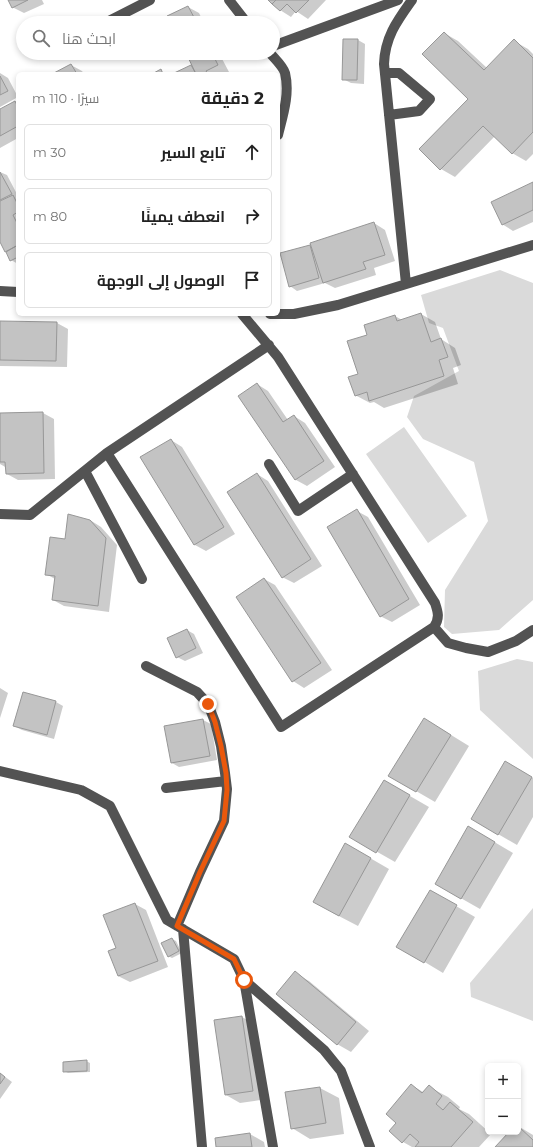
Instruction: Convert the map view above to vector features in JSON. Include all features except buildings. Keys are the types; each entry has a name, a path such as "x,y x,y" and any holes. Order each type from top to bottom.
{"street":[{"path":"119,16 150,0"},
{"path":"229,0 242,16"},
{"path":"280,43 398,0"},
{"path":"406,284 385,73 385,50 389,36 399,18 412,0"},
{"path":"275,60 284,72 287,92 280,126"},
{"path":"385,73 399,72 430,99 419,111 389,115"},
{"path":"280,314 294,314 338,305 533,245"},
{"path":"0,291 16,292"},
{"path":"107,453 281,727 434,627 438,620 438,612 435,603 278,357 244,316"},
{"path":"0,514 30,515 107,453 269,345"},
{"path":"269,464 298,511 353,474"},
{"path":"85,471 142,579"},
{"path":"434,627 448,643 488,652 516,641 533,630"},
{"path":"146,666 197,692 208,704 215,722 221,746 226,781 227,790 224,821 200,872 180,928 202,1147"},
{"path":"0,772 82,790 110,806 166,920 234,959 244,980 273,1147"},
{"path":"166,788 226,781"},
{"path":"244,980 324,1050 341,1071 370,1147"}],"shaded area":[{"path":"500,270 533,283 533,600 499,630 452,634 444,627 445,590 488,521 474,462 423,439 407,417 414,396 459,371 443,328 429,323 421,295"},
{"path":"404,427 467,516 428,543 366,454"},
{"path":"517,659 533,662 533,759 480,710 478,671"},
{"path":"533,908 533,1021 471,997 470,983"}],"route":[{"path":"208,704 215,722 226,773 227,790 224,821 177,926 234,959 244,980"}]}
